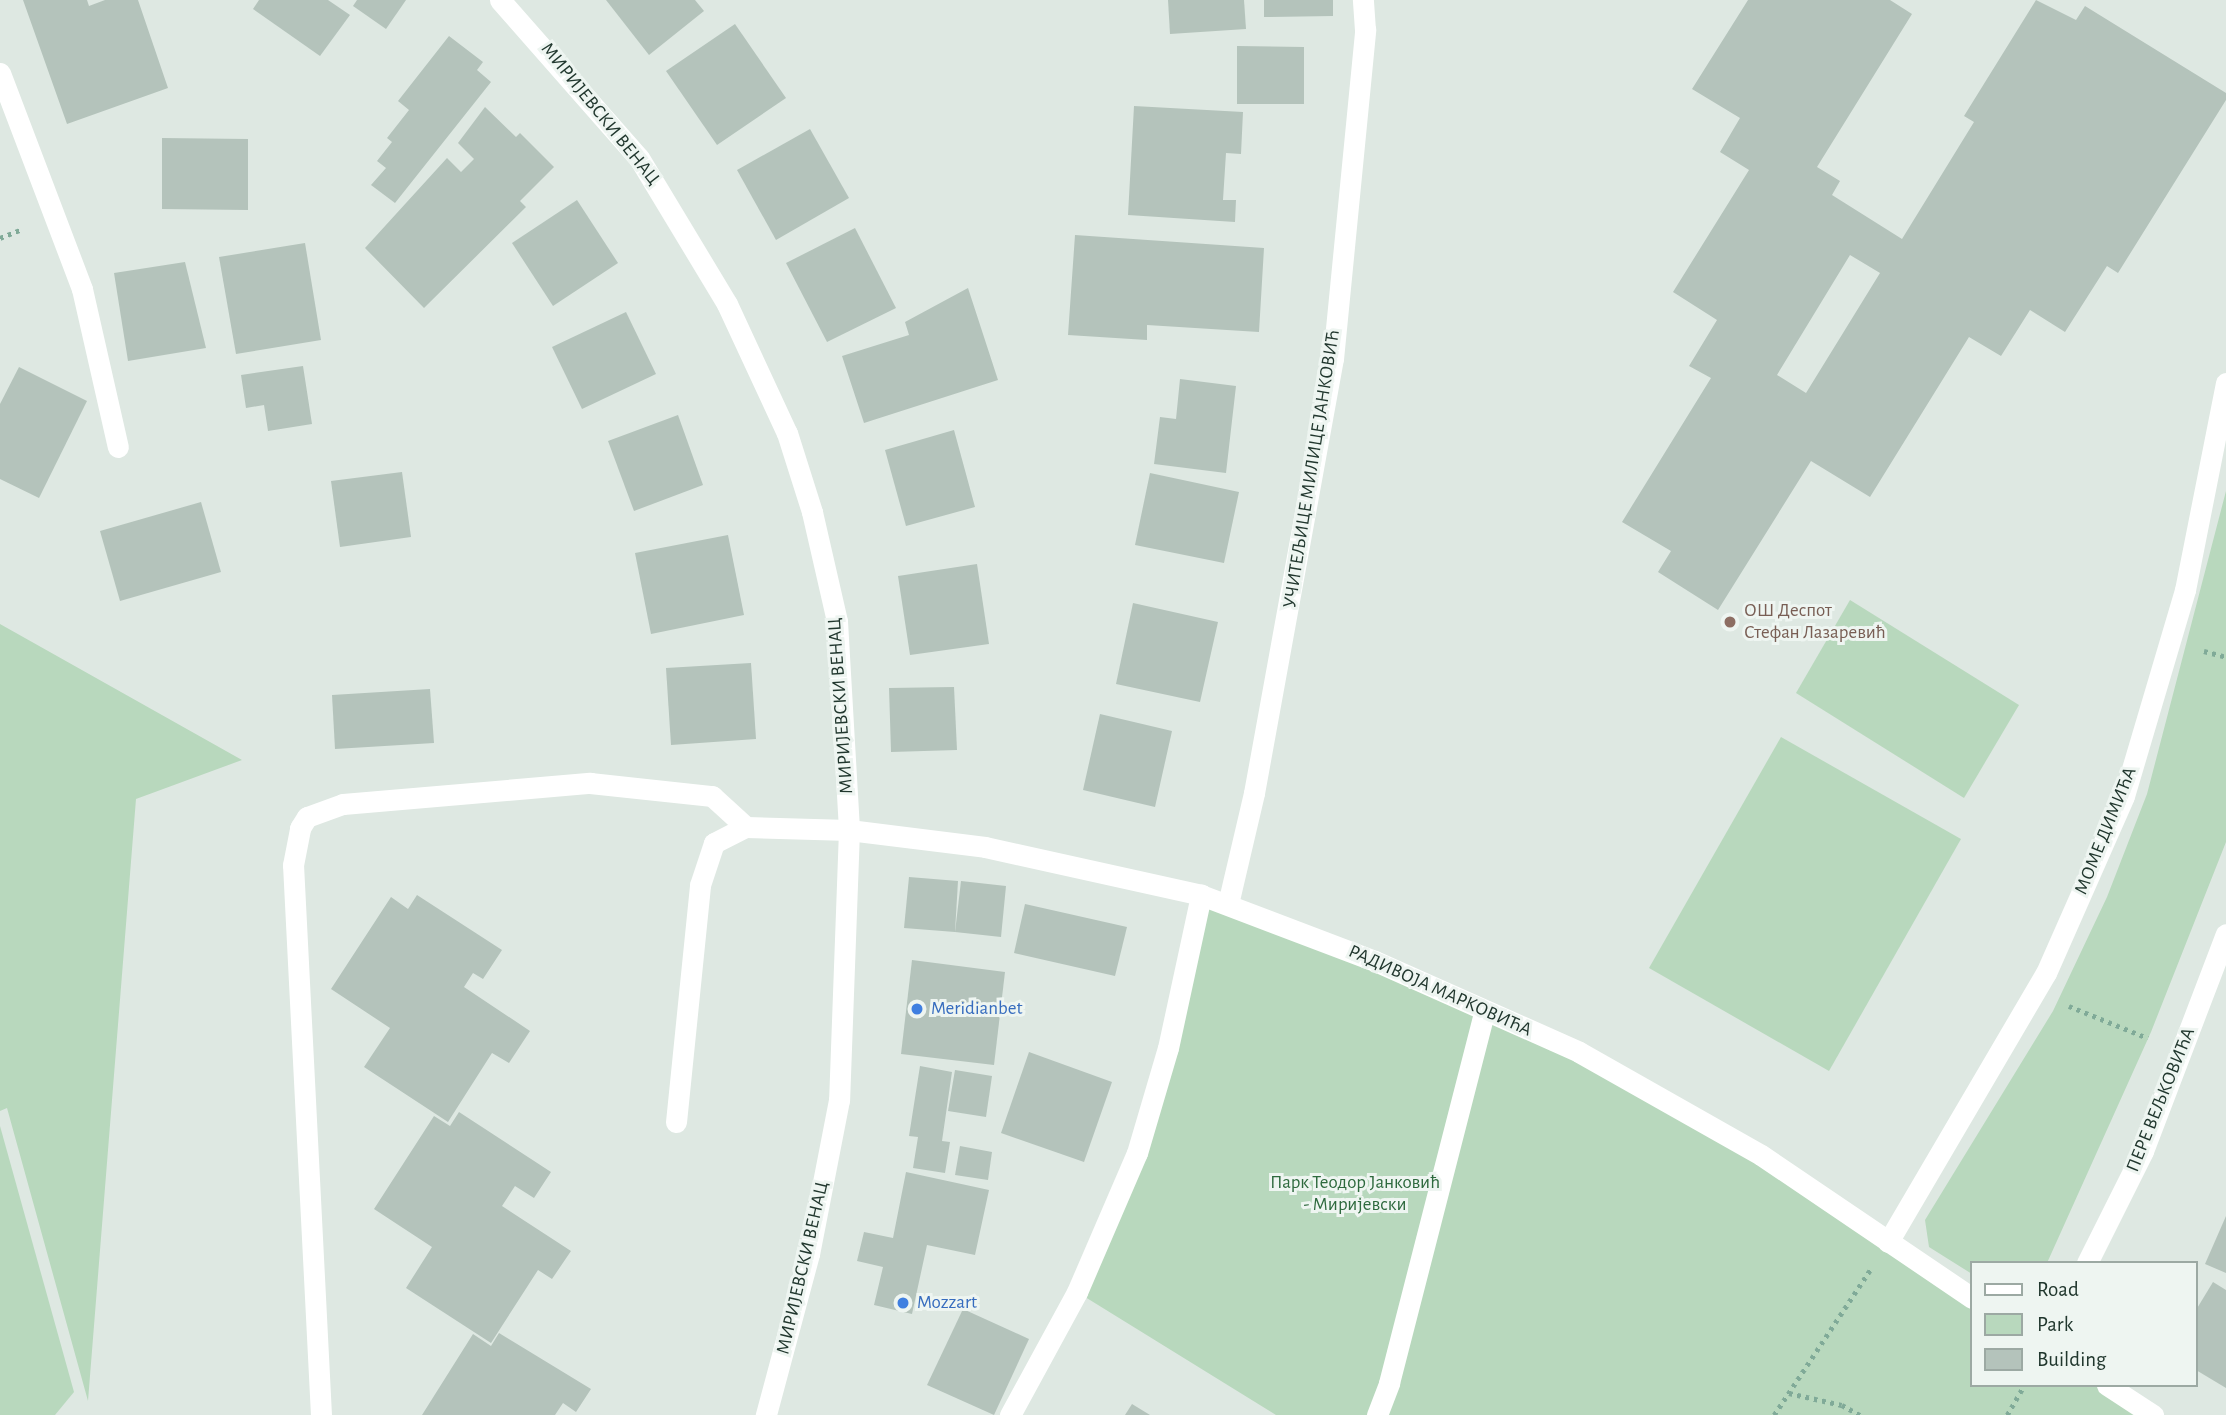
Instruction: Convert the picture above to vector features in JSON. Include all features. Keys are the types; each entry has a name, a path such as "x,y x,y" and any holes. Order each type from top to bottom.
{"street":[{"name":"МИРИЈЕВСКИ ВЕНАЦ","path":"500,0 568,72 647,169 727,304 788,433 812,512 837,621 849,830 839,1100 809,1254 766,1415"},
{"name":"УЧИТЕЉИЦЕ МИЛИЦЕ ЈАНКОВИЋ","path":"1228,904 1318,460 1334,359 1365,30 1363,0"},
{"path":"0,73 82,289 118,447"},
{"name":"МОМЕ ДИМИЋА","path":"1888,1242 2035,992 2124,796 2185,590 2226,383"},
{"path":"321,1415 293,865 300,828 307,817 343,804 590,783 712,796 746,827 725,834 705,862 677,1122"},
{"name":"РАДИВОЈА МАРКОВИЋА","path":"746,827 849,830 985,847 1201,895 1228,904 1485,1010 1579,1052 1761,1155 1970,1297"},
{"path":"1010,1415 1077,1292 1137,1153 1168,1048 1201,895"},
{"name":"ПЕРЕ ВЕЉКОВИЋА","path":"2088,1261 2143,1151 2226,934"},
{"path":"1377,1415 1389,1383 1485,1010"},
{"path":"2110,1387 2153,1415"}],"path":[{"path":"2035,992 2181,1052"},
{"path":"1774,1415 1888,1242"},
{"path":"2007,1415 2023,1387"},
{"path":"1789,1393 1842,1405 1860,1415"}],"green space":[{"path":"2226,491 2226,842 2151,1032 2048,1261 1970,1261 1970,1273 1929,1247 1925,1220 2053,1011 2107,897 2147,794"},
{"path":"1850,600 2019,705 1964,798 1796,693"},
{"path":"0,624 242,760 136,799 88,1401 7,1108 0,1111"},
{"path":"1781,737 1961,839 1829,1071 1649,968"},
{"name":"Парк Теодор Јанковић - Миријевски","path":"1201,895 1579,1052 1970,1297 1970,1387 2110,1387 2153,1415 1276,1415 1077,1292 1137,1152"},
{"path":"0,1126 74,1392 55,1415 0,1415"}],"building":[{"path":"23,0 87,0 89,6 105,0 138,0 168,88 67,124"},
{"path":"259,0 328,0 350,15 320,56 253,9"},
{"path":"357,0 406,0 386,29 353,6"},
{"path":"606,0 695,0 704,11 649,55"},
{"path":"1168,0 1244,0 1246,29 1170,34"},
{"path":"1264,0 1333,0 1333,16 1264,17"},
{"path":"1748,0 1890,0 1912,14 1817,167 1840,181 1832,195 1902,239 1974,122 1964,116 2036,0 2076,20 2085,6 2226,93 2226,100 2118,273 2107,266 2065,332 2030,310 2001,356 1969,337 1870,497 1811,461 1718,610 1658,572 1671,551 1622,522 1711,378 1689,366 1717,320 1673,292 1749,170 1720,152 1740,118 1692,89","holes":["1850,255 1880,273 1806,393 1777,375"]},
{"path":"735,24 786,98 717,145 666,71"},
{"path":"449,36 483,62 477,70 491,82 395,203 371,185 386,168 377,161 392,142 387,138 409,110 398,101"},
{"path":"1237,46 1304,47 1304,104 1237,104"},
{"path":"1134,106 1243,112 1241,154 1226,153 1223,200 1236,200 1235,222 1128,215"},
{"path":"485,107 516,137 520,133 554,167 520,201 526,207 424,308 365,248 447,158 461,172 474,159 458,143"},
{"path":"810,129 849,198 776,240 737,170"},
{"path":"162,138 248,139 248,210 162,209"},
{"path":"577,200 618,263 553,306 512,243"},
{"path":"855,228 896,308 827,342 786,263"},
{"path":"1075,235 1264,248 1259,332 1147,325 1147,340 1068,335"},
{"path":"305,243 321,340 236,354 219,257"},
{"path":"185,262 206,348 128,361 114,273"},
{"path":"968,288 998,380 864,423 842,356 909,335 905,322"},
{"path":"626,312 656,374 582,409 552,347"},
{"path":"303,366 312,424 268,431 264,405 246,408 241,375"},
{"path":"19,367 87,401 39,498 0,479 0,404"},
{"path":"1180,379 1236,386 1226,473 1154,464 1160,417 1176,419"},
{"path":"678,415 703,485 634,511 608,441"},
{"path":"954,430 975,507 906,526 885,450"},
{"path":"402,472 411,537 340,547 331,481"},
{"path":"1150,473 1239,492 1224,563 1135,545"},
{"path":"201,502 221,572 120,601 100,531"},
{"path":"728,535 744,615 651,634 635,553"},
{"path":"977,564 989,644 910,655 898,576"},
{"path":"1133,603 1218,622 1200,702 1116,684"},
{"path":"751,663 756,739 671,745 666,668"},
{"path":"954,687 957,750 891,752 889,688"},
{"path":"430,689 434,743 335,749 332,695"},
{"path":"1100,714 1172,731 1155,807 1083,790"},
{"path":"909,877 958,881 955,932 904,928"},
{"path":"961,881 1006,886 1001,937 955,932"},
{"path":"417,895 502,950 483,979 473,973 464,987 530,1031 509,1063 492,1053 448,1122 364,1067 390,1028 331,989 391,897 408,909"},
{"path":"1025,904 1127,927 1115,976 1014,953"},
{"path":"912,960 1005,972 994,1065 901,1054"},
{"path":"1029,1052 1112,1082 1084,1162 1001,1133"},
{"path":"920,1066 952,1072 942,1141 950,1142 945,1173 913,1168 918,1137 909,1136"},
{"path":"955,1070 992,1076 986,1117 948,1111"},
{"path":"459,1112 551,1172 534,1198 515,1186 502,1206 571,1251 552,1279 538,1270 491,1343 406,1288 432,1247 374,1209 434,1116 450,1126"},
{"path":"960,1146 992,1152 988,1180 955,1175"},
{"path":"906,1172 989,1190 975,1255 927,1245 912,1314 874,1305 883,1267 857,1261 864,1232 893,1238"},
{"path":"2226,1216 2226,1273 2205,1264"},
{"path":"2213,1282 2226,1290 2226,1388 2198,1371 2198,1307"},
{"path":"963,1309 1029,1339 994,1415 927,1385"},
{"path":"499,1333 591,1389 576,1412 563,1403 555,1415 422,1415 473,1334 491,1346"},
{"path":"1132,1404 1150,1415 1125,1415"}],"place":[{"name":"ОШ Деспот Стефан Лазаревић","path":"1730,622"},
{"name":"Meridianbet","path":"917,1009"},
{"name":"Mozzart","path":"903,1303"}]}
